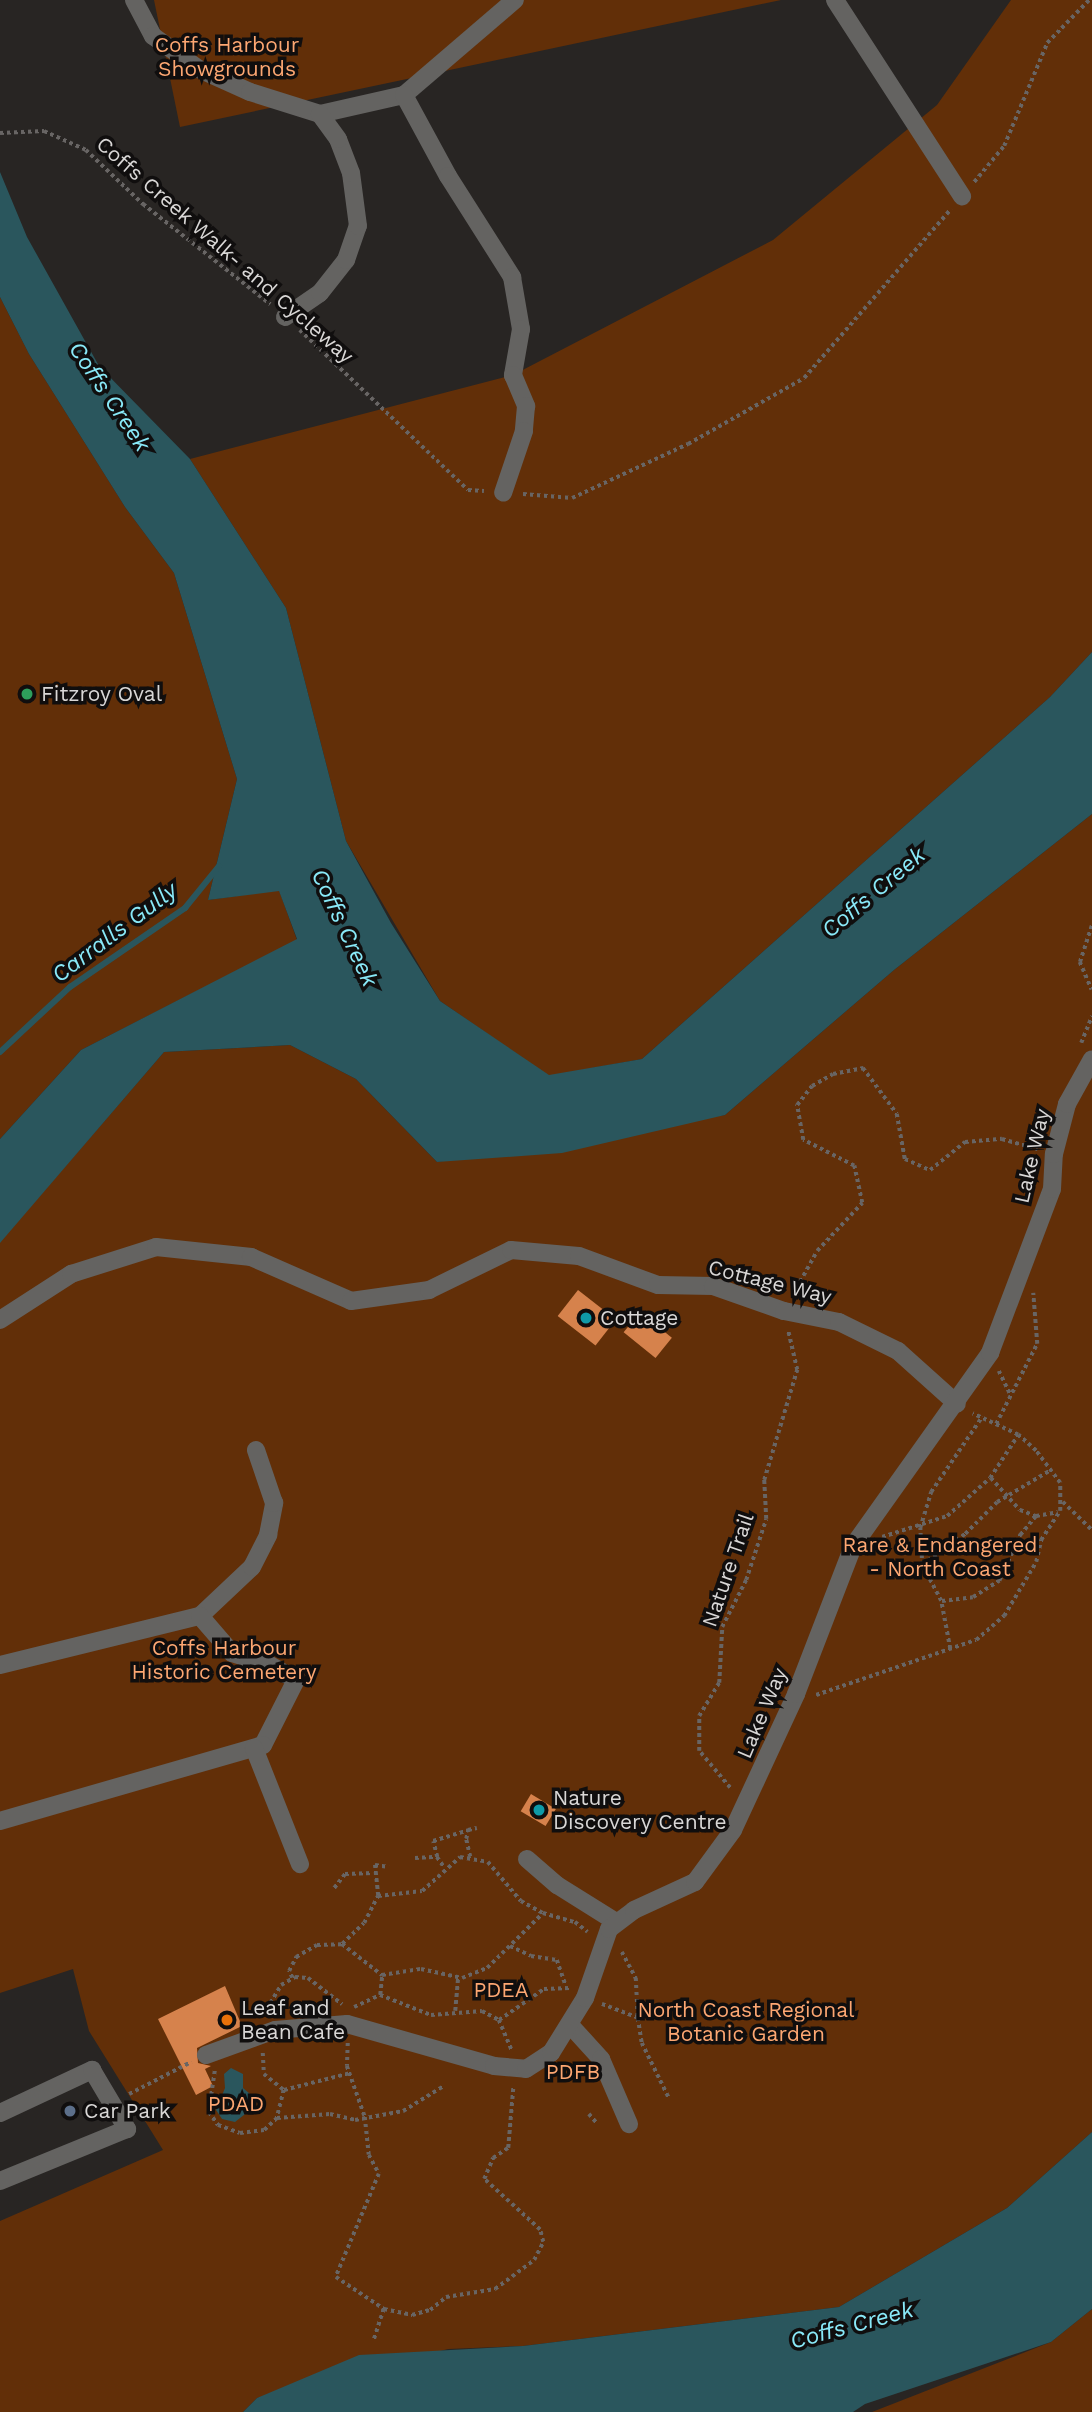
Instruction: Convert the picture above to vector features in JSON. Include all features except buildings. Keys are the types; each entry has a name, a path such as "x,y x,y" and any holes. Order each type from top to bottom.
{"lane":[{"path":"134,0 153,36 199,69 250,92 320,114 404,95 515,0"},
{"path":"835,0 962,196"},
{"path":"404,95 448,176 512,276 521,329 513,375 526,405 524,431 503,493"},
{"path":"285,317 320,293 346,260 358,226 351,173 338,139 320,114"},
{"name":"Lake Way","path":"514,2069 531,2068 551,2053 570,2026 585,1998 604,1940 616,1922 695,1882 727,1841 743,1803 752,1793 791,1704 853,1546 957,1404 1001,1329 1052,1188 1054,1154 1067,1104 1092,1059"},
{"name":"Cottage Way","path":"0,1320 71,1274 156,1247 251,1257 351,1301 429,1290 511,1250 579,1256 658,1285 713,1286 784,1311 839,1322 898,1351 957,1404"},
{"path":"0,1665 200,1616 252,1567 268,1535 274,1503 256,1450"},
{"path":"0,1821 263,1745 296,1680 270,1665 232,1653 200,1616"},
{"path":"254,1748 299,1864"},
{"path":"527,1858 557,1885 616,1922"},
{"path":"206,2054 275,2029 354,2025 514,2069"},
{"path":"570,2026 601,2059 628,2124"},
{"path":"0,2113 92,2070 127,2129 0,2181"}],"path":[{"name":"Coffs Creek Walk- and Cycleway","path":"2,132 44,131 86,150 143,204 285,317 468,490 572,498 688,444 804,378 1004,146 1047,43 1089,0"},
{"path":"1092,926 1080,962 1092,990"},
{"path":"1086,972 1092,968"},
{"path":"784,1311 817,1251 862,1203 854,1166 803,1140 797,1105 812,1086 833,1074 863,1068 897,1114 905,1159 930,1170 965,1142 1002,1139 1054,1154"},
{"path":"996,1424 1037,1344 1038,1311 1031,1284"},
{"name":"Nature Trail","path":"743,1803 699,1751 699,1716 719,1683 722,1627 746,1580 766,1519 764,1480 797,1370 784,1311"},
{"path":"791,1704 976,1640 1004,1616 1060,1511 1063,1502 1060,1483 1018,1435 957,1404"},
{"path":"950,1649 941,1601 922,1565 920,1528 931,1492 982,1418"},
{"path":"853,1546 920,1528 947,1516 990,1478 1018,1435"},
{"path":"922,1565 1008,1495 1051,1470"},
{"path":"990,1478 1020,1510 1037,1516 1060,1511"},
{"path":"1063,1502 1092,1530"},
{"path":"941,1601 973,1597 999,1581 1020,1535 1037,1516"},
{"path":"444,1867 437,1857 433,1841 477,1828"},
{"path":"468,1830 470,1857"},
{"path":"415,1858 437,1857"},
{"path":"378,1896 422,1891 454,1858 470,1857 488,1862 521,1901 543,1913 575,1922 621,1951 634,1971 638,2018 649,2057 669,2098"},
{"path":"292,1978 289,1972 302,1952 342,1944 364,1923 378,1896 373,1873 375,1865 389,1867"},
{"path":"334,1888 345,1874 373,1873"},
{"path":"342,1944 382,1975 421,1969 458,1978 487,1968 543,1913"},
{"path":"510,1946 531,1956 557,1960 566,1986 585,1998 638,2018"},
{"path":"380,1995 382,1975"},
{"path":"260,2022 281,1985 292,1978 307,1978 349,2010 380,1995 431,2015 455,2011 482,2011 499,2020 512,2046 514,2069"},
{"path":"455,2011 458,1978"},
{"path":"499,2020 544,1989 566,1986"},
{"path":"354,2025 345,2052 365,2117 369,2155 379,2174 336,2277 384,2309 412,2315 430,2310 446,2297 495,2289 534,2260 543,2242 540,2230 484,2179 493,2158 508,2148 513,2087"},
{"path":"264,2046 264,2074 284,2090"},
{"path":"111,2102 206,2054"},
{"path":"284,2090 350,2073"},
{"path":"211,2094 209,2112 224,2128 260,2131 277,2118 365,2117 412,2108 442,2087"},
{"path":"277,2118 284,2090"},
{"path":"589,2114 596,2122"},
{"path":"374,2340 384,2309"}],"green space":[{"name":"Coffs Harbour Showgrounds","path":"154,0 781,0 180,127"},
{"path":"1011,0 1092,0 1092,652 1050,697 642,1059 549,1076 440,1001 346,841 286,608 190,459 513,375 773,240 937,105"},
{"path":"0,297 29,354 125,507 174,573 237,779 208,900 279,890 297,940 81,1050 0,1139"},
{"path":"1092,814 1092,2132 1007,2208 839,2307 523,2346 448,2349 257,2398 243,2412 0,2412 0,2221 163,2150 89,2031 73,1969 0,1993 0,1242 164,1052 290,1045 356,1079 437,1162 725,1115 894,970"},
{"path":"1092,2309 1092,2412 872,2412 1051,2342"}],"water":[{"name":"Coffs Creek","path":"0,172 27,237 99,366 190,459 286,608 346,841 391,923 440,1001 549,1075 642,1059 1050,697 1092,652 1092,814 894,970 725,1115 562,1153 437,1162 356,1079 290,1045 164,1052 0,1243 0,1139 81,1050 297,939 279,891 208,900 237,779 174,573 125,507 29,354 0,297"},
{"path":"231,2068 243,2074 243,2088 256,2099 254,2107 235,2122 222,2119 216,2110 225,2088 224,2074"},
{"name":"Coffs Creek","path":"1092,2132 1092,2309 1051,2342 865,2404 853,2412 243,2412 257,2398 359,2355 523,2346 839,2307 1007,2208"}],"waterway":[{"name":"Carralls Gully","path":"0,1052 70,987 185,908 219,866"}],"place":[{"name":"Fitzroy Oval","path":"27,694"},
{"name":"Cottage","path":"586,1318"},
{"name":"Nature Discovery Centre","path":"539,1810"},
{"name":"Leaf and Bean Cafe","path":"227,2020"},
{"name":"Car Park","path":"70,2111"}],"park label":[{"name":"Rare & Endangered - North Coast","path":"940,1557"},
{"name":"Coffs Harbour Historic Cemetery","path":"224,1660"},
{"name":"PDEA","path":"501,1990"},
{"name":"North Coast Regional Botanic Garden","path":"746,2022"},
{"name":"PDFB","path":"573,2072"},
{"name":"PDAD","path":"236,2104"}]}
